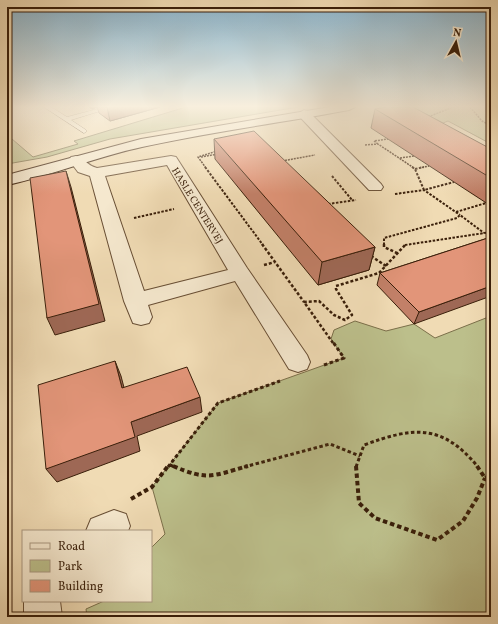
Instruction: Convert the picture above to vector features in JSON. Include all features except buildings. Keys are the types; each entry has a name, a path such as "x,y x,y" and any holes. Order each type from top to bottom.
{"street":[{"path":"7,180 27,176 76,160 141,143 180,136"},
{"path":"326,136 375,186"},
{"path":"76,160 83,169 97,173 138,309 240,273"},
{"name":"HASLE CENTERVEJ","path":"97,173 171,160 240,273 298,362"},
{"path":"42,602 43,617"}],"path":[{"path":"388,139 374,141 415,169 424,190 484,233"},
{"path":"282,161 374,143 378,144"},
{"path":"198,157 218,151"},
{"path":"198,157 220,154"},
{"path":"400,159 414,156"},
{"path":"198,157 304,302"},
{"path":"415,169 429,166"},
{"path":"388,195 424,190 454,182"},
{"path":"112,223 228,197"},
{"path":"326,204 359,199"},
{"path":"455,212 486,203"},
{"path":"397,254 384,247 384,238 458,218 460,216"},
{"path":"370,255 375,260 386,266"},
{"path":"422,431 438,436 460,450 481,469 485,478 477,498 463,521 437,540 375,518 359,503 356,464 364,445 388,436 422,431"},
{"path":"170,464 194,475 208,477 330,444 360,456"},
{"path":"485,478 491,476"}],"green space":[{"path":"90,136 127,136 110,139 47,157 7,164 7,140 12,139 33,157 78,144 74,141"},
{"path":"476,136 491,136 491,144"},
{"path":"491,316 491,617 87,617 86,609 102,602 152,602 152,547 165,534 152,487 218,403 344,358 331,339 334,330 355,321 386,331 414,324 435,338"}]}
